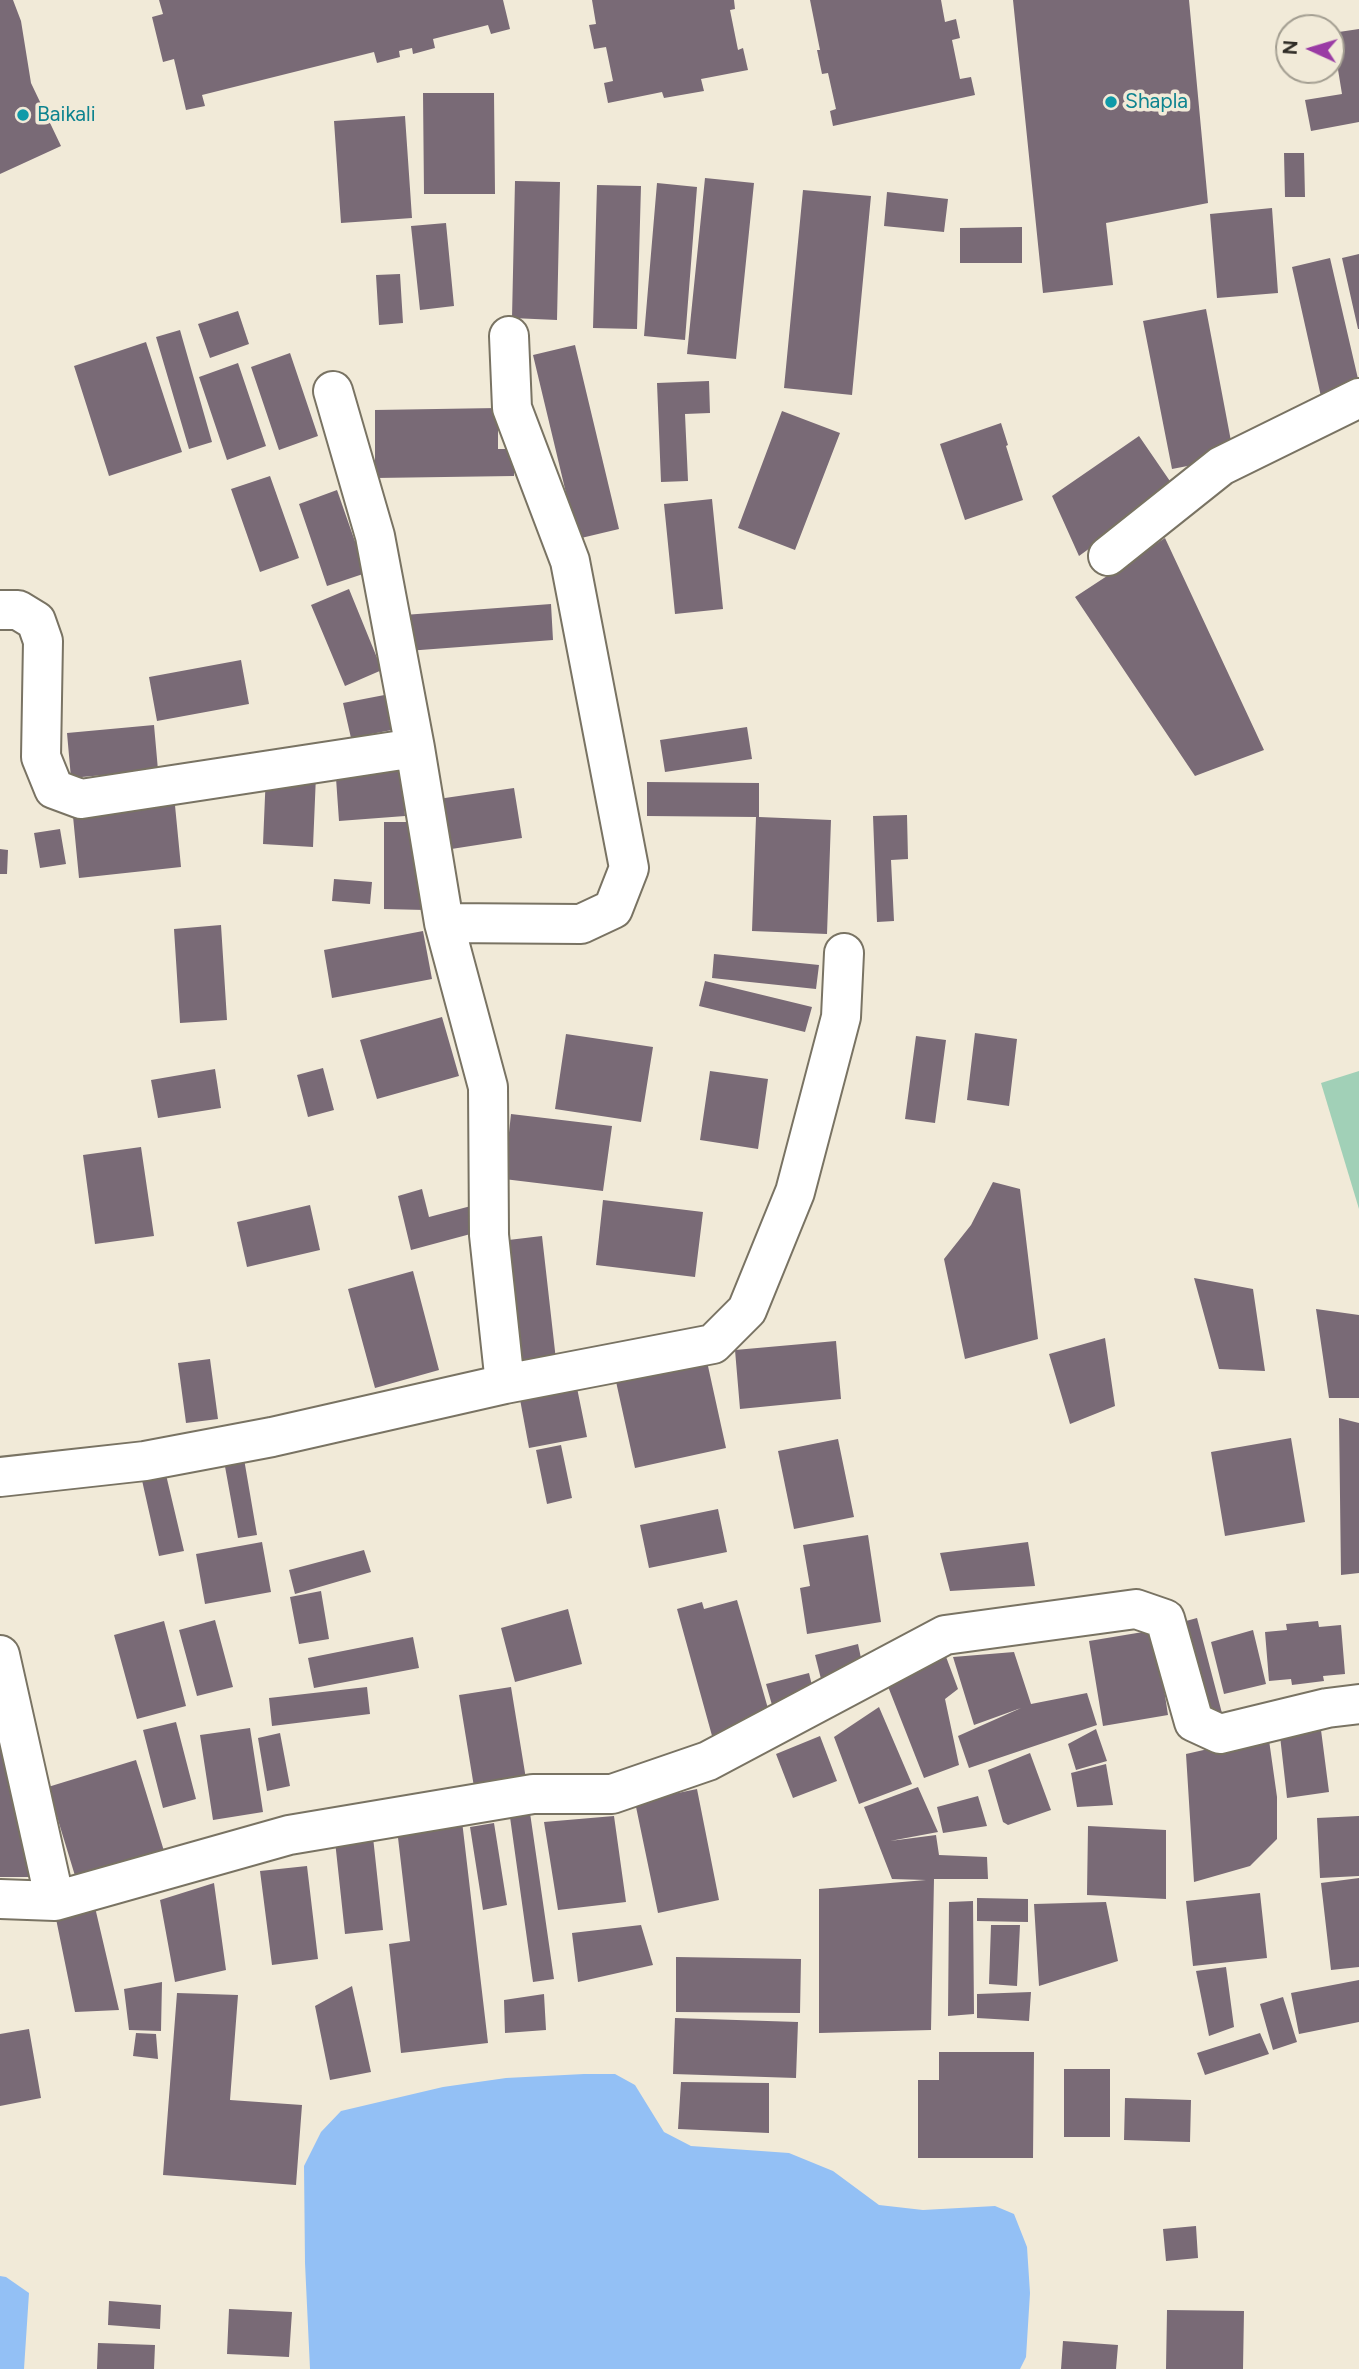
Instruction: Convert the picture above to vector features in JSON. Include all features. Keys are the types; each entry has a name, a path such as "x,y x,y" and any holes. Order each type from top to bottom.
{"street":[{"path":"444,923 581,924 613,909 629,868 570,561 512,408 509,336"},
{"path":"333,391 375,536 415,748 444,923 488,1087 489,1234 505,1384"},
{"path":"1108,556 1221,466 1359,398"},
{"path":"0,610 18,610 36,621 43,641 41,757 54,789 81,799 415,748"},
{"path":"0,1477 170,1456 272,1437 505,1384 713,1344 747,1310 774,1248 798,1178 841,1017 844,953"},
{"path":"0,1899 55,1901 289,1835 533,1794 612,1794 708,1761 945,1635 1136,1609 1165,1619 1194,1722 1220,1734 1328,1708 1359,1704"},
{"path":"0,1655 55,1901"}],"green space":[{"path":"1359,1071 1359,1209 1321,1083"}],"water":[{"path":"615,2074 635,2085 664,2132 691,2146 789,2153 833,2171 879,2205 923,2210 995,2206 1014,2214 1027,2247 1030,2293 1026,2357 1020,2369 310,2369 304,2166 321,2132 341,2111 443,2087 506,2078"},
{"path":"0,2276 6,2277 29,2293 24,2369 0,2369"}],"building":[{"name":"Baikali","path":"0,0 13,0 21,21 31,83 61,146 0,174"},
{"path":"159,0 503,0 510,29 491,34 488,25 433,39 435,48 413,54 412,48 399,51 400,57 377,63 374,52 202,95 205,106 186,110 174,59 163,62 152,17 163,14"},
{"path":"592,0 734,0 735,9 730,10 738,50 743,48 748,70 701,79 704,91 664,98 662,92 608,103 604,83 613,81 606,47 594,49 589,25 596,24"},
{"path":"810,0 941,0 945,22 956,19 960,38 952,40 960,79 971,77 975,95 833,126 830,111 836,109 828,73 822,74"},
{"name":"Shapla","path":"1013,0 1189,0 1208,203 1106,223 1113,285 1043,293"},
{"path":"1359,29 1359,122 1311,131 1305,100 1342,94 1340,84 1345,84 1345,31"},
{"path":"423,93 494,93 495,194 424,194"},
{"path":"405,116 412,218 341,223 334,121"},
{"path":"1284,153 1304,153 1305,197 1285,197"},
{"path":"705,178 754,183 736,359 687,354"},
{"path":"515,181 560,182 557,320 512,318"},
{"path":"657,183 697,187 685,340 644,336"},
{"path":"597,185 641,186 637,329 593,328"},
{"path":"803,190 871,196 852,395 784,388"},
{"path":"887,192 948,199 944,232 884,226"},
{"path":"1272,208 1278,293 1217,298 1210,214"},
{"path":"446,223 454,306 420,310 411,226"},
{"path":"1022,227 1022,263 960,263 960,228"},
{"path":"1359,254 1359,329 1358,329 1342,258"},
{"path":"1330,258 1359,383 1322,401 1292,267"},
{"path":"400,274 403,323 379,325 376,275"},
{"path":"1206,309 1234,457 1172,469 1143,321"},
{"path":"238,311 249,344 210,358 198,324"},
{"path":"180,330 212,442 189,449 156,337"},
{"path":"146,342 182,452 109,476 74,366"},
{"path":"575,345 619,529 577,539 533,355"},
{"path":"290,353 318,436 279,450 251,367"},
{"path":"238,363 266,446 227,460 199,377"},
{"path":"709,381 710,413 685,414 688,481 661,482 657,383"},
{"path":"498,408 498,449 514,449 514,476 375,478 375,410"},
{"path":"782,411 840,433 795,550 738,528"},
{"path":"1001,423 1023,500 965,520 940,444"},
{"path":"1139,436 1174,487 1079,556 1052,496"},
{"path":"270,476 299,558 260,572 231,489"},
{"path":"337,490 366,573 327,586 299,504"},
{"path":"712,499 723,609 675,614 664,504"},
{"path":"1165,538 1264,750 1195,776 1075,597"},
{"path":"349,589 382,670 345,686 311,605"},
{"path":"551,604 553,640 407,651 404,615"},
{"path":"241,660 249,704 157,721 149,677"},
{"path":"400,692 407,727 351,738 343,703"},
{"path":"154,725 158,770 71,778 67,733"},
{"path":"747,727 752,759 665,772 660,740"},
{"path":"400,758 405,816 339,821 335,764"},
{"path":"266,773 316,775 313,847 263,844"},
{"path":"647,782 759,783 759,817 831,820 827,934 752,931 756,817 647,816"},
{"path":"514,788 522,838 445,850 438,799"},
{"path":"174,795 181,867 79,878 72,806"},
{"path":"907,815 908,859 891,860 894,921 877,922 873,816"},
{"path":"384,822 424,822 425,910 384,909"},
{"path":"60,829 66,864 40,868 34,833"},
{"path":"0,849 8,850 7,874 0,874"},
{"path":"334,879 372,882 370,904 332,901"},
{"path":"221,925 227,1020 180,1023 174,929"},
{"path":"423,931 432,979 332,998 324,950"},
{"path":"714,954 819,965 816,989 712,978"},
{"path":"705,981 812,1007 805,1032 699,1006"},
{"path":"442,1017 459,1076 377,1099 360,1040"},
{"path":"975,1033 1017,1039 1009,1106 967,1100"},
{"path":"566,1034 653,1047 641,1122 555,1109"},
{"path":"916,1036 946,1040 935,1123 905,1119"},
{"path":"323,1068 334,1110 308,1117 297,1075"},
{"path":"215,1069 221,1108 158,1118 151,1080"},
{"path":"710,1071 768,1079 758,1149 700,1140"},
{"path":"511,1114 612,1126 603,1191 504,1179"},
{"path":"141,1147 154,1236 95,1244 83,1155"},
{"path":"993,1182 1020,1189 1038,1339 965,1359 944,1259 971,1225"},
{"path":"422,1189 429,1217 471,1206 478,1232 411,1250 398,1196"},
{"path":"603,1200 703,1212 695,1277 596,1265"},
{"path":"310,1205 320,1250 247,1267 237,1222"},
{"path":"542,1236 556,1360 514,1365 500,1241"},
{"path":"413,1271 439,1370 375,1388 348,1289"},
{"path":"1194,1278 1253,1289 1265,1371 1219,1369"},
{"path":"1316,1309 1359,1315 1359,1398 1329,1398"},
{"path":"1105,1338 1115,1406 1070,1424 1049,1354"},
{"path":"836,1341 841,1399 740,1409 735,1350"},
{"path":"706,1357 726,1448 635,1468 615,1377"},
{"path":"210,1359 218,1419 186,1423 178,1363"},
{"path":"576,1383 587,1437 529,1448 519,1394"},
{"path":"1339,1418 1359,1423 1359,1573 1341,1575"},
{"path":"1291,1438 1305,1522 1225,1536 1211,1452"},
{"path":"838,1439 854,1517 794,1529 778,1451"},
{"path":"561,1445 572,1498 547,1504 536,1450"},
{"path":"242,1447 257,1535 238,1538 222,1450"},
{"path":"163,1462 184,1551 159,1556 139,1467"},
{"path":"718,1509 727,1552 649,1568 640,1525"},
{"path":"868,1535 881,1622 807,1634 800,1588 810,1586 803,1545"},
{"path":"262,1542 271,1592 205,1604 196,1554"},
{"path":"1028,1542 1035,1586 950,1591 940,1553"},
{"path":"364,1550 371,1572 295,1594 289,1570"},
{"path":"321,1591 329,1639 299,1644 290,1597"},
{"path":"737,1600 773,1726 714,1743 677,1609 702,1602 704,1609"},
{"path":"568,1609 582,1664 515,1682 501,1628"},
{"path":"1197,1618 1223,1717 1200,1723 1175,1624"},
{"path":"215,1620 233,1687 197,1696 179,1630"},
{"path":"164,1621 186,1706 137,1719 114,1635"},
{"path":"1318,1621 1319,1627 1341,1625 1345,1674 1323,1676 1324,1681 1292,1685 1291,1679 1269,1681 1265,1632 1287,1630 1286,1624"},
{"path":"1155,1630 1168,1715 1103,1726 1089,1641"},
{"path":"1253,1630 1266,1684 1224,1694 1211,1642"},
{"path":"413,1637 419,1668 314,1688 308,1658"},
{"path":"858,1644 864,1672 822,1683 815,1655"},
{"path":"1014,1652 1031,1704 1087,1693 1097,1725 969,1768 958,1736 1021,1708 974,1725 953,1657"},
{"path":"945,1654 958,1689 945,1699 959,1765 924,1778 887,1684"},
{"path":"809,1673 816,1702 774,1712 766,1684"},
{"path":"367,1687 370,1714 272,1726 269,1698"},
{"path":"511,1687 526,1779 474,1787 459,1695"},
{"path":"879,1707 912,1784 859,1804 834,1737"},
{"path":"0,1717 41,1877 0,1877"},
{"path":"176,1722 196,1799 163,1808 143,1730"},
{"path":"250,1728 263,1812 213,1820 200,1735"},
{"path":"1096,1729 1107,1761 1076,1770 1068,1744"},
{"path":"1321,1730 1329,1792 1287,1798 1280,1736"},
{"path":"280,1733 290,1786 267,1791 258,1738"},
{"path":"820,1736 837,1781 793,1798 776,1754"},
{"path":"1269,1740 1277,1797 1277,1839 1250,1866 1194,1882 1186,1754 1230,1744"},
{"path":"1030,1753 1051,1810 1008,1825 1003,1822 988,1770"},
{"path":"136,1760 164,1851 76,1879 48,1787"},
{"path":"1106,1764 1113,1805 1077,1807 1071,1773"},
{"path":"918,1787 938,1832 890,1841 936,1835 939,1855 987,1857 988,1879 934,1879 931,2030 819,2033 819,1889 926,1880 892,1879 864,1807"},
{"path":"697,1789 719,1900 658,1913 635,1802"},
{"path":"978,1796 987,1826 943,1833 937,1807"},
{"path":"529,1806 554,1979 533,1982 509,1810"},
{"path":"614,1816 626,1902 558,1910 544,1822"},
{"path":"1359,1816 1359,1876 1320,1878 1317,1818"},
{"path":"462,1821 488,2043 401,2053 389,1944 410,1941 397,1829"},
{"path":"494,1823 507,1905 483,1910 470,1827"},
{"path":"1088,1826 1166,1830 1166,1899 1087,1895"},
{"path":"373,1837 383,1930 345,1934 335,1841"},
{"path":"307,1866 318,1959 272,1965 260,1871"},
{"path":"1359,1878 1359,1967 1331,1970 1321,1883"},
{"path":"214,1883 226,1970 175,1982 160,1900"},
{"path":"1260,1893 1267,1958 1193,1966 1186,1901"},
{"path":"977,1898 1028,1899 1028,1922 977,1921"},
{"path":"973,1901 974,2014 948,2016 949,1902"},
{"path":"1106,1902 1118,1961 1039,1986 1034,1904"},
{"path":"94,1903 119,2010 75,2012 54,1909"},
{"path":"641,1925 653,1965 578,1982 572,1933"},
{"path":"991,1925 1020,1925 1017,1986 989,1984"},
{"path":"676,1957 801,1959 800,2013 676,2012"},
{"path":"1226,1967 1234,2027 1209,2036 1196,1971"},
{"path":"1359,1980 1359,2022 1299,2034 1291,1993"},
{"path":"162,1982 161,2031 129,2030 124,1989"},
{"path":"352,1986 371,2072 330,2080 315,2006"},
{"path":"1031,1992 1029,2021 977,2018 977,1994"},
{"path":"177,1993 238,1995 230,2100 302,2105 296,2185 163,2175"},
{"path":"544,1994 546,2030 505,2033 504,2000"},
{"path":"1283,1997 1297,2042 1273,2050 1260,2004"},
{"path":"675,2018 798,2022 796,2078 673,2074"},
{"path":"29,2029 41,2098 0,2106 0,2034"},
{"path":"136,2033 156,2034 158,2059 133,2056"},
{"path":"1260,2033 1269,2054 1205,2075 1197,2053"},
{"path":"939,2052 1034,2052 1033,2158 918,2158 918,2080 939,2080"},
{"path":"1064,2069 1110,2069 1110,2137 1064,2137"},
{"path":"681,2082 769,2083 769,2133 678,2129"},
{"path":"1125,2098 1191,2100 1190,2142 1124,2140"},
{"path":"1196,2226 1198,2258 1166,2261 1163,2229"},
{"path":"109,2301 161,2305 160,2329 108,2325"},
{"path":"229,2309 292,2312 289,2357 227,2354"},
{"path":"1167,2310 1244,2311 1243,2369 1166,2369"},
{"path":"1063,2341 1118,2345 1116,2369 1061,2369"},
{"path":"98,2343 155,2345 154,2369 97,2369"}],"place":[{"name":"Shapla","path":"1111,102"},
{"name":"Baikali","path":"23,115"}]}
